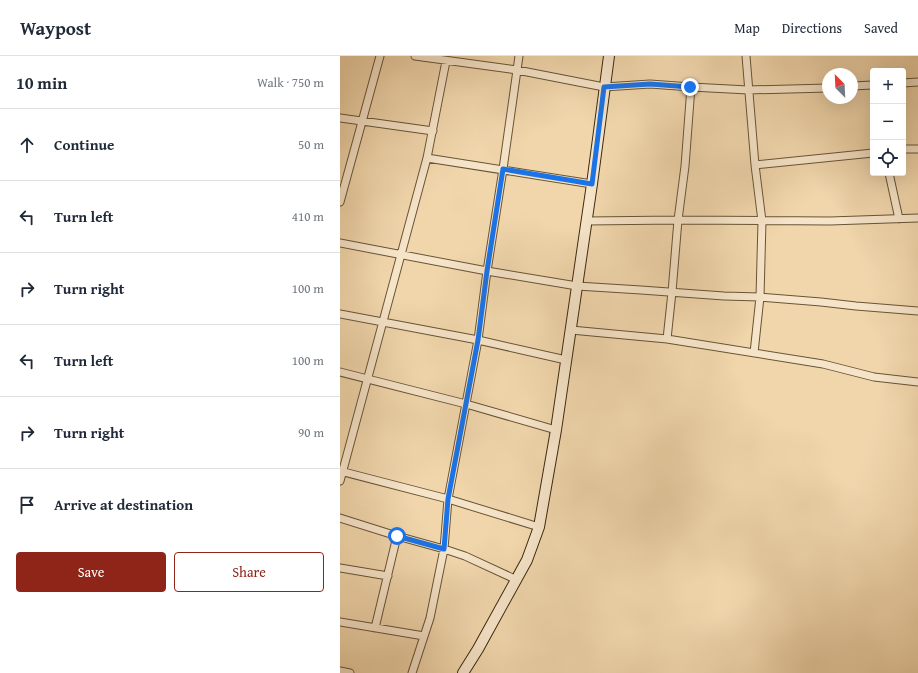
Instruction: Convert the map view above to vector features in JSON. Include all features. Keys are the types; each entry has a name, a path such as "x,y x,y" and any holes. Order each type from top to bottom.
{"main road":[{"path":"463,673 517,580 527,560 539,526 556,430 571,330 609,56"}],"street":[{"path":"340,202 343,183 380,56"},
{"path":"416,56 517,70 604,87 650,84 748,90 822,88"},
{"path":"412,673 430,618 444,549 448,499 478,340 518,56"},
{"path":"746,56 755,165 762,221 760,298 754,352"},
{"path":"340,481 341,472 402,254 427,158 446,61"},
{"path":"906,83 918,82"},
{"path":"858,86 870,85"},
{"path":"667,339 678,220 685,166 690,87"},
{"path":"340,118 433,131"},
{"path":"906,149 918,149"},
{"path":"755,165 870,153"},
{"path":"427,158 592,184"},
{"path":"889,176 899,219"},
{"path":"586,221 830,221 918,218"},
{"path":"340,242 487,271 577,286 821,302 918,311"},
{"path":"340,314 478,340 566,360"},
{"path":"571,330 667,339 754,352 823,364 874,377 918,382"},
{"path":"340,372 466,404 556,430"},
{"path":"341,472 448,499 539,526"},
{"path":"340,518 465,556 517,580"},
{"path":"375,628 397,536"},
{"path":"340,568 388,576"},
{"path":"340,622 424,636"},
{"path":"340,671 350,673"}],"route":[{"path":"397,536 444,549 448,499 478,340 503,169 592,184 604,87 650,84 690,87"}]}
